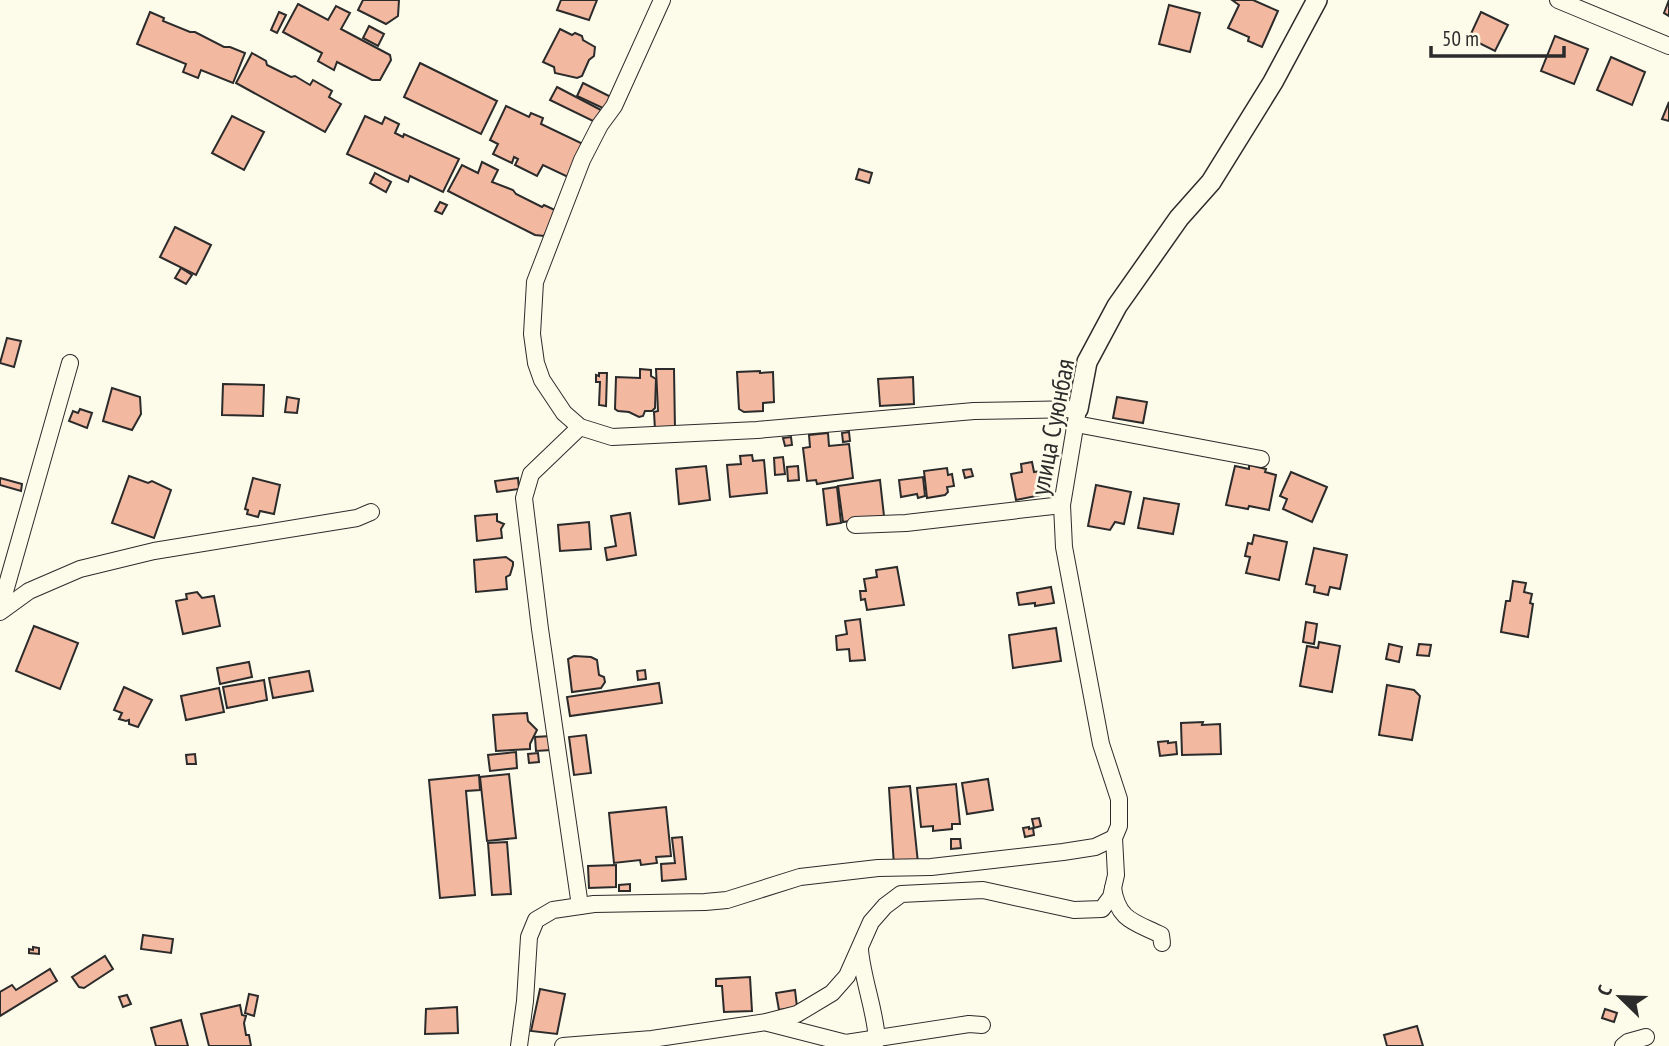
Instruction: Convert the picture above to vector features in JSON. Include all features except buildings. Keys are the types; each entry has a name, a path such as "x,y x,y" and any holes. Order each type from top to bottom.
{"street":[{"path":"662,0 614,106 600,125 582,160 534,282 532,334 536,363 542,380 564,413 580,427 612,437 648,436 757,430 975,411 1077,416 1261,459"},
{"name":"улица Суюнбая","path":"1114,838 1119,826 1119,799 1101,744 1064,547 1062,505 1087,362 1117,306 1179,218 1211,181 1273,82 1317,0"},
{"path":"1558,0 1669,46"},
{"path":"0,610 70,363"},
{"path":"580,427 531,474 524,498 580,906"},
{"path":"855,525 906,523 1062,505"},
{"path":"0,610 29,591 80,569 155,551 345,520 371,512"},
{"path":"519,1046 529,937 536,920 553,910 580,906 727,900 800,877 878,868 931,867 1063,852 1096,847 1114,838 1116,866 1113,888 1111,897 1102,908 1074,910 983,890 901,894 885,906 871,922 848,976 832,993 797,1014 766,1023 652,1039 563,1046"},
{"path":"1113,888 1118,909 1124,916 1161,935 1162,943"},
{"path":"860,946 863,975 870,995 877,1040"},
{"path":"766,1023 846,1043 969,1024 982,1025"},
{"path":"1623,1046 1647,1037"}]}
